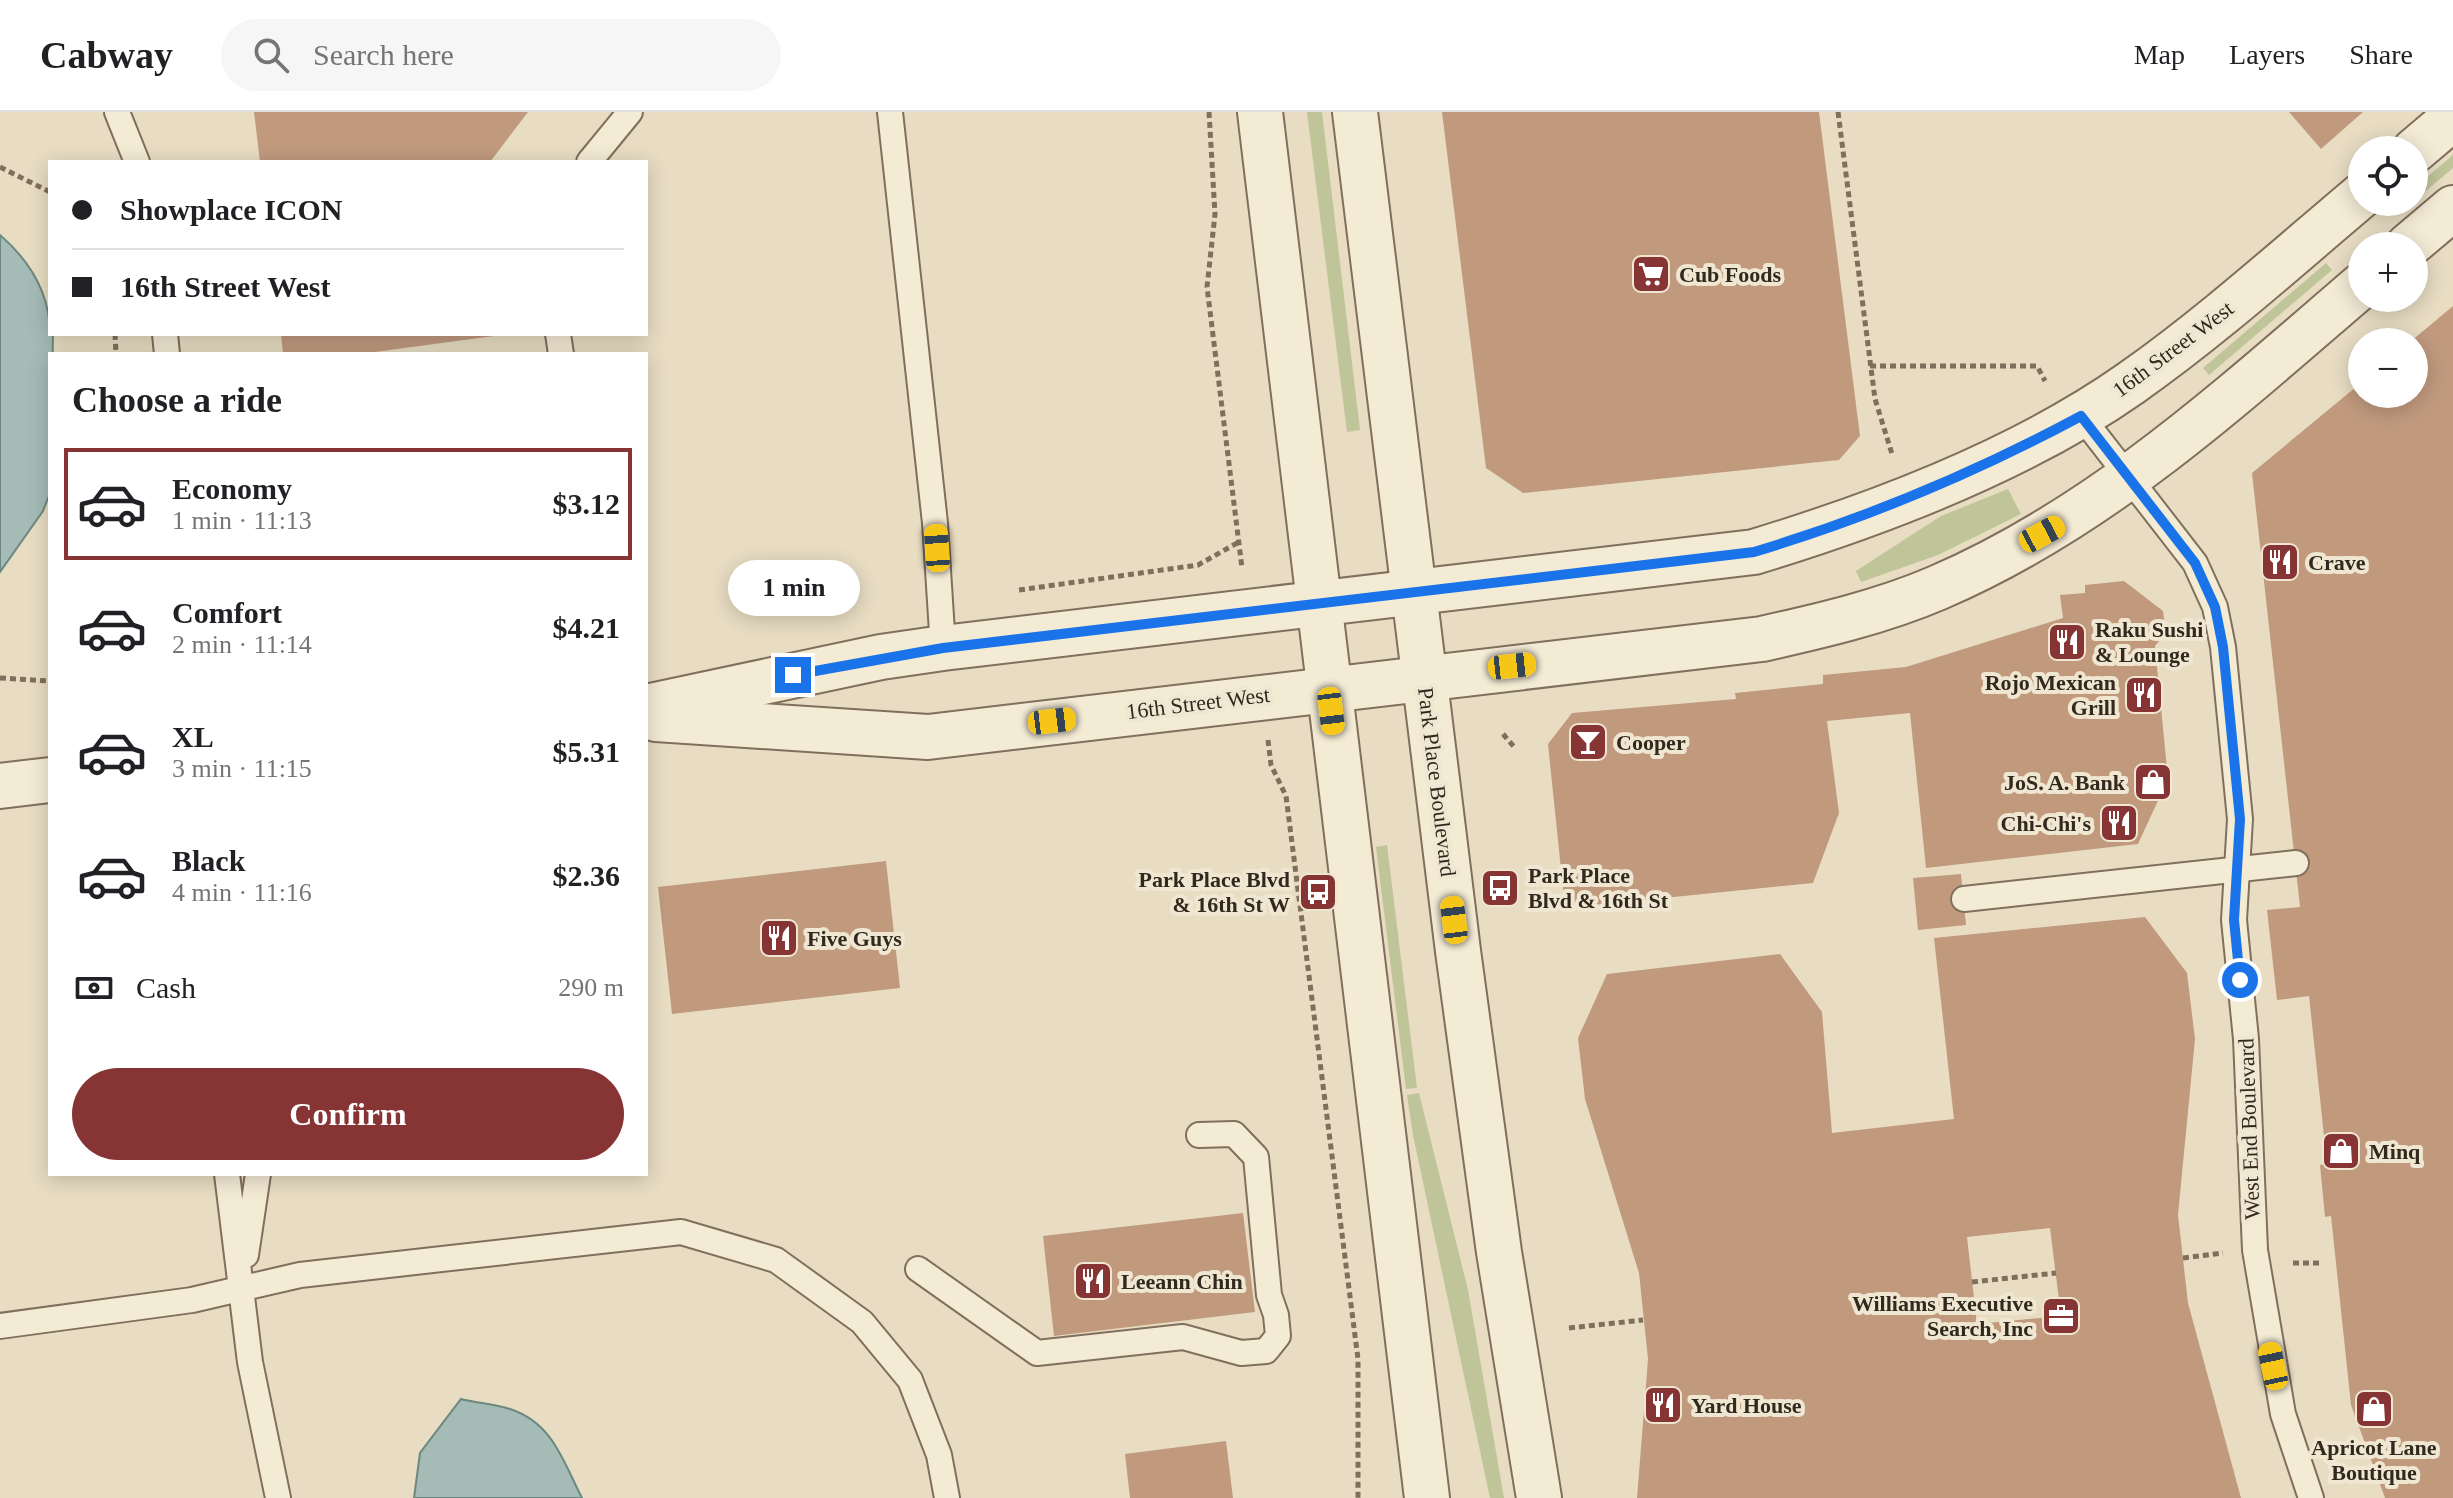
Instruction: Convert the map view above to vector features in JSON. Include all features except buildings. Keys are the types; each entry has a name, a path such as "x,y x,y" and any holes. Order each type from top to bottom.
{"street":[{"path":"1260,112 1427,1498"},
{"name":"Park Place Boulevard","path":"1355,112 1423,676 1499,1252 1539,1498"},
{"path":"2428,139 2453,118"},
{"name":"16th Street West","path":"648,707 881,657 943,648 1754,552 1852,521 2027,445 2081,416 2186,343 2348,207"},
{"path":"2425,232 2453,208"},
{"name":"16th Street West","path":"648,718 928,737 1423,676 1762,639 1830,624 1937,588 2069,520 2130,479 2348,297"},
{"path":"0,786 48,780"}],"lane":[{"path":"117,112 136,160"},
{"path":"591,160 630,112"},
{"path":"890,112 935,523 943,648"},
{"name":"West End Boulevard","path":"2081,416 2195,563 2215,607 2223,647 2240,819 2234,920 2246,1039 2255,1250 2283,1414 2311,1498"},
{"path":"1964,899 2296,863"},
{"path":"918,1269 1037,1353 1183,1337 1241,1353 1266,1351 1278,1336 1276,1315 1269,1295 1256,1157 1234,1134 1199,1135"},
{"path":"227,1176 250,1362 278,1498"},
{"path":"240,1289 258,1176"},
{"path":"0,1326 192,1300 300,1275 681,1232 776,1260 862,1322 910,1380 939,1455 947,1498"}],"path":[{"path":"1009,592 1198,565 1239,542 1207,287 1215,214 1209,112"},
{"path":"1838,112 1875,399 1892,454"},
{"path":"0,167 48,191"},
{"path":"1870,366 2037,366 2045,381"},
{"path":"0,678 48,681"},
{"path":"1503,734 1516,749"},
{"path":"1271,765 1286,796 1358,1359 1358,1498"},
{"path":"2183,1258 2228,1252"},
{"path":"2287,1256 2296,1265 2322,1263"},
{"path":"1972,1282 2056,1273"},
{"path":"1569,1328 1643,1320"}],"green space":[{"path":"1307,112 1322,112 1360,430 1347,432"},
{"path":"2453,155 2453,168 2428,189 2428,176"},
{"path":"2326,263 2332,270 2209,375 2203,368"},
{"path":"2008,489 2021,514 1938,555 1861,582 1856,571 1941,516"},
{"path":"1387,845 1417,1088 1406,1089 1376,847"},
{"path":"1419,1093 1468,1290 1504,1498 1490,1498 1413,1135 1407,1095"}],"water":[{"path":"0,235 36,279 48,314 48,336 53,336 53,352 48,352 48,498 43,511 0,572"},
{"path":"461,1399 510,1409 537,1424 555,1445 582,1498 414,1498 420,1453"}],"place":[{"name":"Cub Foods","path":"1651,274"},
{"name":"Crave","path":"2280,562"},
{"name":"Raku Sushi & Lounge","path":"2067,642"},
{"name":"Rojo Mexican Grill","path":"2144,695"},
{"name":"Cooper","path":"1588,742"},
{"name":"JoS. A. Bank","path":"2153,782"},
{"name":"Chi-Chi's","path":"2119,823"},
{"name":"Park Place Blvd & 16th St","path":"1500,888"},
{"name":"Park Place Blvd & 16th St W","path":"1318,892"},
{"name":"Five Guys","path":"779,938"},
{"name":"Minq","path":"2341,1151"},
{"name":"Leeann Chin","path":"1093,1281"},
{"name":"Williams Executive Search, Inc","path":"2061,1316"},
{"name":"Yard House","path":"1663,1405"},
{"name":"Apricot Lane Boutique","path":"2374,1409"}],"route":[{"path":"793,675 943,648 1754,552 1852,521 2027,445 2081,416 2195,563 2215,607 2223,647 2240,819 2234,920 2240,980"}]}
